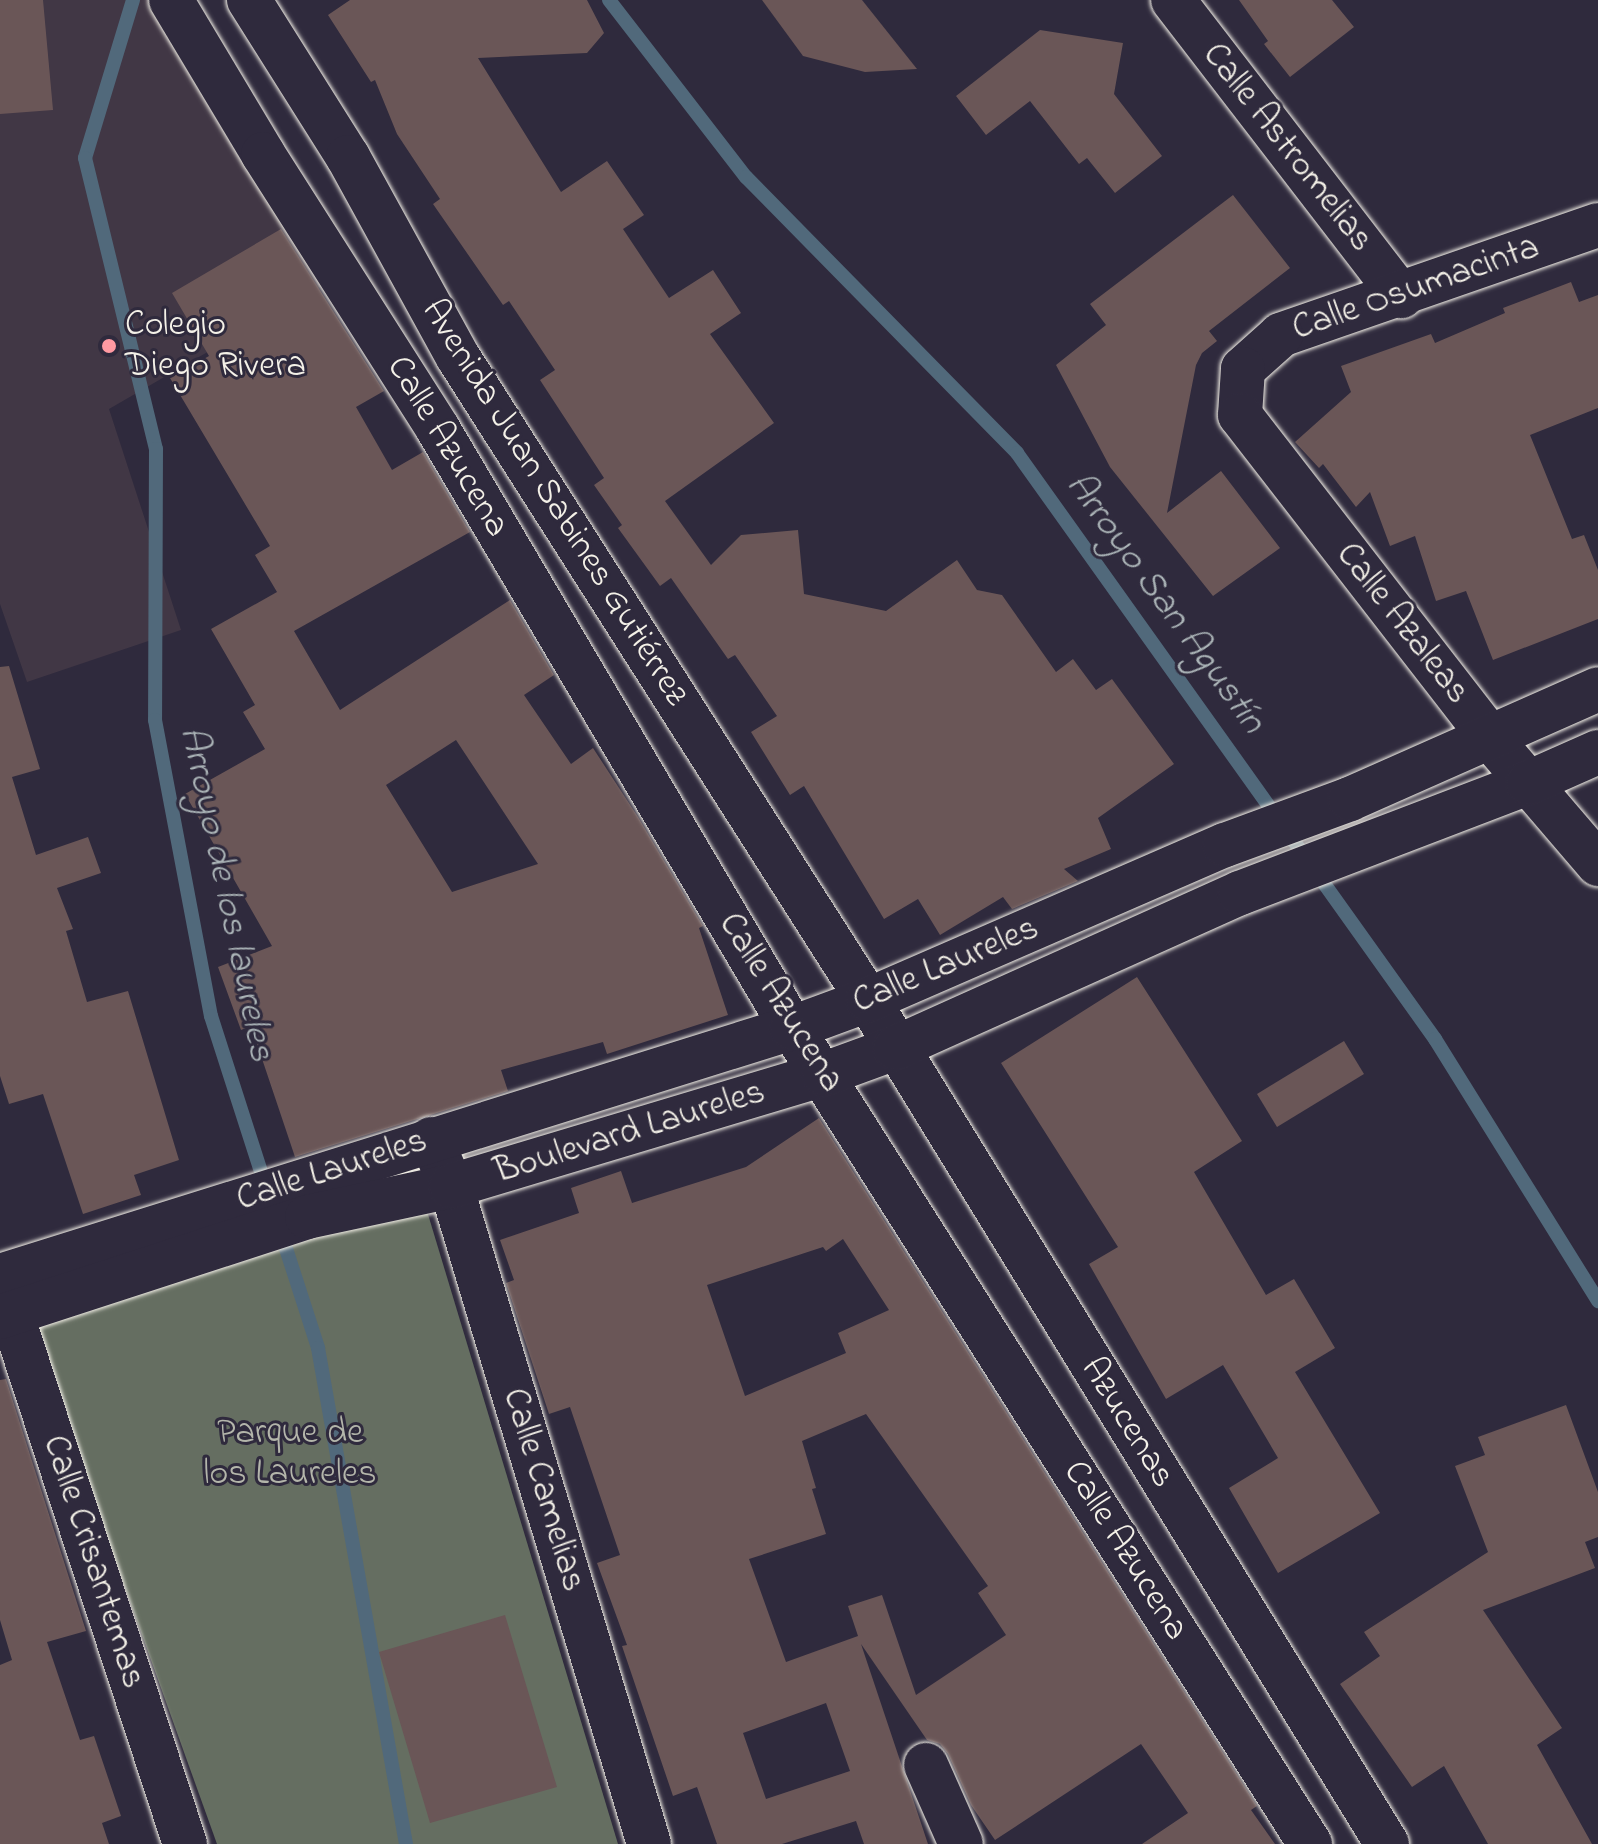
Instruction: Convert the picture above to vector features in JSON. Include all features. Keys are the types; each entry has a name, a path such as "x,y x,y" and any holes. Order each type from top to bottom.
{"street":[{"name":"Calle Azucena","path":"171,0 263,154 438,429 792,1028 1310,1844"},
{"name":"Avenida Juan Sabines Gutiérrez","path":"249,0 348,157 458,357 868,1000"},
{"name":"Calle Astromelias","path":"1173,0 1401,296"},
{"path":"291,198 348,157"},
{"name":"Calle Osumacinta","path":"1243,369 1281,335 1401,296 1598,225"},
{"name":"Calle Azaleas","path":"1243,369 1240,415 1491,739 1598,864"},
{"name":"Calle Laureles","path":"298,1201 431,1139 792,1028 868,1000 1225,845 1350,799 1491,739 1598,689"},
{"path":"1528,783 1598,752"},
{"name":"Boulevard Laureles","path":"3,1296 298,1201 451,1186 824,1074 895,1048 1240,893 1528,783"},
{"name":"Azucenas","path":"868,1000 1387,1844"},
{"name":"Calle Camelias","path":"431,1139 451,1186 649,1844"},
{"name":"Calle Crisantemas","path":"3,1296 185,1844"},
{"path":"926,1765 961,1844"}],"shaded area":[{"name":"Colegio Diego Rivera","path":"36,0 148,0 327,283 109,409 181,630 27,682 0,604 0,14"}],"green space":[{"name":"Parque de los Laureles","path":"424,1201 618,1844 217,1844 30,1323"}],"building":[{"path":"0,0 43,0 53,110 0,114"},
{"path":"350,0 587,0 604,33 587,53 478,58 561,192 607,161 644,215 623,229 669,298 713,270 741,313 710,334 774,423 665,501 711,565 741,535 798,530 804,594 886,611 957,560 977,590 1002,595 1056,672 1073,659 1096,690 1112,679 1174,764 1098,818 1111,849 1064,869 1078,881 1012,909 1003,897 940,935 918,899 884,919 804,786 790,795 751,732 777,716 735,655 728,659 671,578 660,586 618,528 622,525 594,485 604,478 540,380 555,370 509,301 503,305 433,204 440,199 397,134 375,80 371,82 328,15"},
{"path":"762,0 862,0 917,69 865,72 803,56"},
{"path":"1239,0 1332,0 1354,27 1290,77 1264,44 1268,41"},
{"path":"1040,30 1123,43 1114,94 1162,156 1115,193 1087,158 1079,164 1030,101 986,135 956,96"},
{"path":"1233,195 1290,268 1209,331 1217,341 1202,353 1196,365 1167,513 1221,471 1280,548 1213,596 1110,467 1056,365 1106,325 1090,304"},
{"path":"281,229 384,391 356,407 392,470 423,452 470,532 294,631 340,710 510,600 554,675 524,695 571,764 593,748 638,817 703,926 699,928 728,1015 607,1054 603,1042 501,1070 508,1091 295,1157 251,1026 241,1030 218,967 272,946 185,794 265,749 243,712 255,705 211,629 277,592 255,555 270,546 170,378 209,356 172,293","holes":["456,740 538,864 452,892 386,785"]},
{"path":"1571,282 1579,302 1598,295 1598,408 1530,435 1572,539 1584,535 1598,570 1598,619 1493,660 1466,591 1436,601 1415,536 1390,546 1370,492 1356,507 1323,464 1319,468 1295,442 1351,392 1341,366 1431,334 1435,343 1505,313 1503,308"},
{"path":"9,666 40,769 12,777 36,855 88,837 101,873 57,888 73,929 66,931 87,1002 128,991 179,1160 134,1175 141,1195 83,1214 43,1094 9,1104 0,1076 0,667"},
{"path":"1137,977 1242,1141 1194,1172 1266,1295 1294,1279 1335,1348 1295,1372 1380,1513 1278,1573 1229,1488 1278,1458 1223,1365 1166,1399 1089,1264 1118,1247 1001,1063"},
{"path":"1344,1041 1364,1074 1277,1127 1257,1094"},
{"path":"819,1118 1257,1806 1251,1810 1275,1844 1142,1844 1188,1813 1141,1744 995,1840 971,1805 948,1754 940,1744 927,1740 861,1644 928,1844 864,1844 856,1821 782,1844 717,1844 697,1787 673,1796 622,1646 627,1645 597,1563 620,1555 570,1407 549,1414 506,1283 514,1280 500,1240 579,1213 571,1188 621,1171 632,1203 746,1167","holes":["843,1239 889,1310 838,1333 846,1353 745,1396 707,1285 823,1247 826,1251","866,1414 988,1586 978,1593 1006,1635 916,1695 882,1595 848,1606 858,1636 786,1662 749,1559 826,1534 802,1441","826,1703 850,1771 766,1799 743,1733"]},
{"path":"6,1379 86,1631 47,1642 80,1740 94,1736 121,1816 102,1823 109,1844 0,1844 0,1665 12,1660 0,1620 0,1380"},
{"path":"1566,1405 1598,1492 1598,1537 1585,1542 1595,1568 1483,1610 1562,1728 1537,1745 1592,1844 1488,1844 1444,1766 1412,1787 1340,1684 1380,1656 1364,1632 1488,1552 1455,1466 1485,1455 1478,1437"},
{"path":"505,1615 557,1787 430,1823 379,1652"}],"waterway":[{"name":"Arroyo de los laureles","path":"133,0 85,158 156,449 155,720 211,1016 266,1187"},
{"name":"Arroyo San Agustín","path":"609,0 746,177 1017,453 1435,1039 1598,1301"},
{"name":"Arroyo de los laureles","path":"280,1230 318,1348 406,1844"}],"place":[{"name":"Colegio Diego Rivera","path":"109,346"}]}
